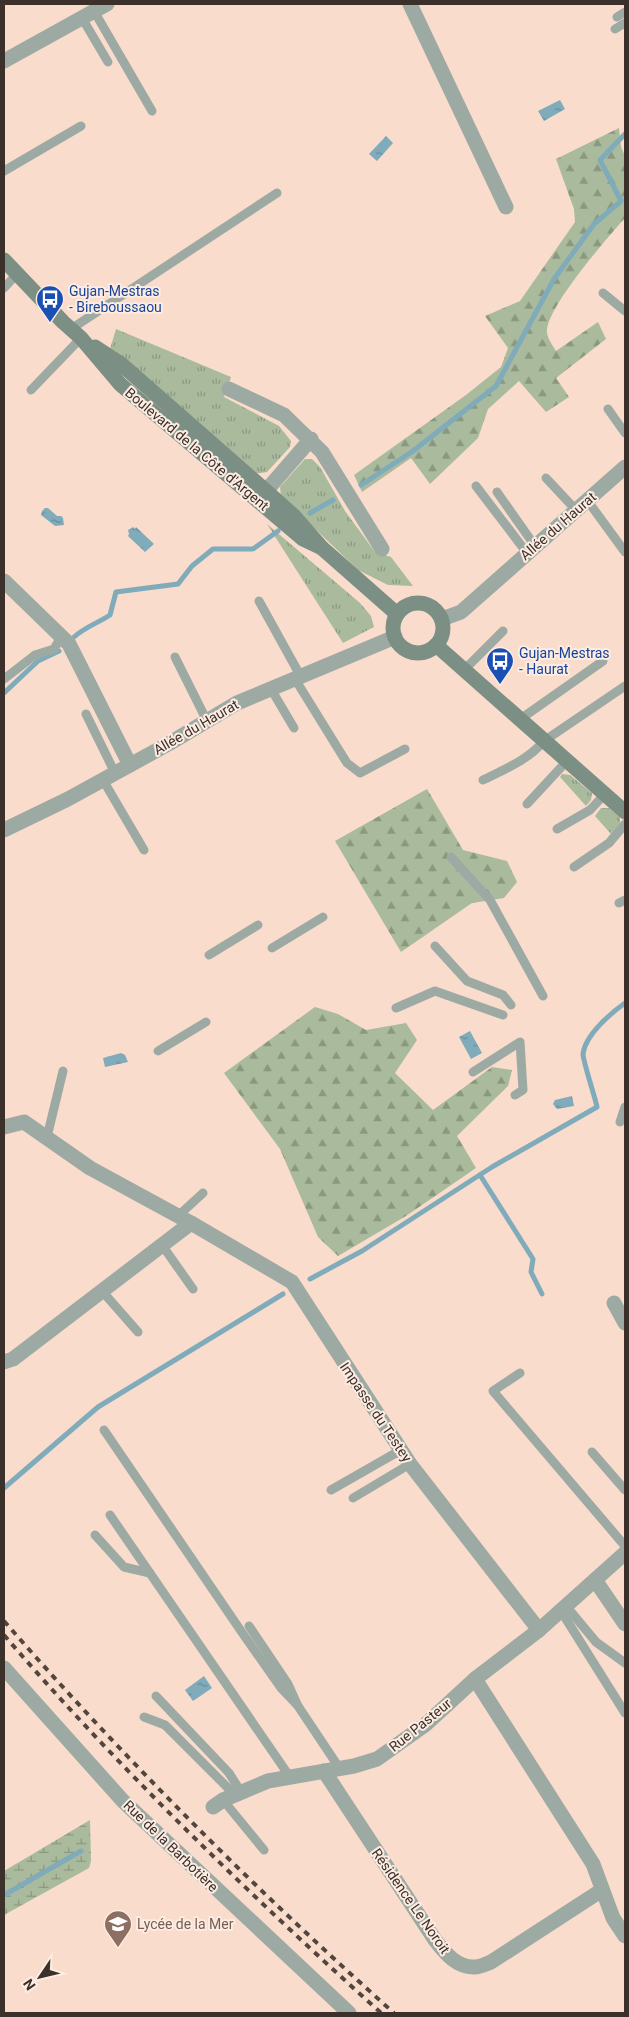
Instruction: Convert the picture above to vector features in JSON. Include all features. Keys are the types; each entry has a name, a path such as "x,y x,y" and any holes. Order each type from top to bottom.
{"main road":[{"name":"Boulevard de la Côte d'Argent","path":"4,260 76,334 121,364 261,496 293,515 322,548 397,614"},
{"path":"424,603 432,606 442,618 443,633 436,646 429,650 413,652 399,644 395,637 393,621 397,614 409,604 424,603"},
{"path":"436,646 625,812"}],"street":[{"path":"410,4 506,207"},
{"path":"4,62 95,11"},
{"path":"229,389 284,415 311,439 322,452 382,549"},
{"path":"261,496 311,439"},
{"name":"Allée du Haurat","path":"442,618 461,612 625,467"},
{"path":"4,581 69,644 130,765"},
{"name":"Allée du Haurat","path":"4,830 130,765 237,703 395,637"},
{"name":"Impasse du Testey","path":"4,1126 24,1122 90,1168 185,1219 292,1282 410,1464 539,1630"},
{"path":"4,1362 13,1359 162,1245 185,1219"},
{"path":"614,1303 625,1323"},
{"name":"Rue Pasteur","path":"228,1799 268,1781 340,1769 377,1759 424,1725 474,1679 539,1630 625,1553"},
{"path":"595,1580 625,1624"},
{"name":"Rue de la Barbotière","path":"4,1668 123,1801 349,2013"},
{"path":"474,1679 593,1864 613,1918 625,1936"},
{"name":"Résidence Le Noroit","path":"324,1771 435,1940 446,1954 459,1964 475,1967 491,1962 602,1890"}],"lane":[{"path":"95,11 108,62"},
{"path":"95,11 152,111"},
{"path":"615,30 625,23"},
{"path":"4,172 81,126"},
{"path":"31,390 76,334 277,193"},
{"path":"4,288 17,274"},
{"path":"603,293 625,312"},
{"path":"608,409 625,433"},
{"path":"546,478 582,505 625,552"},
{"path":"476,486 531,550"},
{"path":"497,492 531,550"},
{"path":"259,602 298,678 346,763 360,774 405,748"},
{"path":"464,670 503,631"},
{"path":"4,679 35,655 54,649 61,637"},
{"path":"175,657 207,721"},
{"path":"519,720 603,661"},
{"path":"483,780 524,759 544,741 625,686"},
{"path":"271,689 294,728"},
{"path":"86,714 109,776 144,850"},
{"path":"527,804 566,762"},
{"path":"557,829 590,810 604,795"},
{"path":"574,867 609,843 625,824"},
{"path":"451,857 490,900 543,996"},
{"path":"272,948 323,917"},
{"path":"209,955 258,925"},
{"path":"435,946 467,982 503,995 511,1006"},
{"path":"396,1008 435,990 503,1015"},
{"path":"158,1052 206,1022"},
{"path":"472,1072 520,1042 523,1090 515,1095"},
{"path":"46,1137 63,1071"},
{"path":"620,1122 625,1106"},
{"path":"185,1219 203,1193"},
{"path":"162,1245 193,1289"},
{"path":"102,1291 138,1332"},
{"path":"520,1373 493,1391 625,1546"},
{"path":"104,1430 281,1688 298,1706"},
{"path":"332,1490 401,1450"},
{"path":"592,1452 625,1490"},
{"path":"353,1498 410,1464"},
{"path":"110,1516 290,1777"},
{"path":"95,1535 124,1567 150,1573"},
{"path":"563,1609 596,1642 625,1663"},
{"path":"563,1609 625,1713"},
{"path":"249,1626 288,1684 298,1706 340,1769"},
{"path":"156,1696 229,1773 228,1799"},
{"path":"144,1717 165,1725 228,1799 264,1850"}],"green space":[{"path":"619,128 621,147 625,156 625,218 578,274 549,322 547,333 556,351 598,322 606,339 556,378 569,397 546,412 519,381 488,409 478,438 430,484 411,458 362,492 354,475 466,395 501,367 508,348 485,316 520,301 575,222 574,209 556,159"},
{"path":"116,329 231,377 224,397 279,426 291,441 290,447 267,472 254,474 110,349"},
{"path":"305,459 312,459 320,467 345,511 375,552 391,557 413,586 388,585 358,570 281,496 280,487"},
{"path":"267,524 360,603 371,616 374,627 343,643"},
{"path":"562,774 570,775 592,793 591,800 586,806 560,777"},
{"path":"427,789 463,850 507,861 517,882 504,898 472,903 401,952 335,841"},
{"path":"601,808 609,808 620,817 620,823 611,834 595,816"},
{"path":"315,1007 338,1014 366,1030 406,1023 417,1040 395,1073 433,1110 492,1067 512,1070 508,1086 457,1136 476,1168 406,1216 338,1256 318,1237 280,1149 224,1073"},
{"path":"90,1820 91,1861 89,1868 4,1915 4,1871"}],"water":[{"path":"560,100 565,109 544,121 538,111"},
{"path":"386,136 393,143 377,161 369,154"},
{"path":"45,508 48,508 57,516 61,516 64,525 55,526 41,515"},
{"path":"133,527 135,529 136,527 154,544 145,552 128,536 128,530"},
{"path":"470,1031 482,1053 471,1059 459,1037"},
{"path":"121,1053 125,1055 128,1062 105,1067 103,1058"},
{"path":"572,1096 574,1106 557,1109 553,1104 555,1100"},
{"path":"204,1676 212,1688 193,1701 185,1690"}],"waterway":[{"path":"361,485 413,451 496,386 554,279 594,224 621,201 600,160 625,134"},
{"path":"310,513 333,500"},
{"path":"74,637 110,615 116,592 178,584 192,566 213,549 253,549 278,531"},
{"path":"4,693 38,661 59,651"},
{"path":"310,1279 362,1251 492,1167 597,1107 583,1054 588,1039 593,1032 625,1003"},
{"path":"480,1175 533,1259 531,1272 542,1294"},
{"path":"4,1488 98,1407 283,1294"},
{"path":"4,1895 81,1851"}],"railway":[{"path":"4,1621 144,1774 292,1920 394,2013"},
{"path":"4,1635 139,1783 234,1877 381,2013"}],"place":[{"name":"Gujan-Mestras - Bireboussaou","path":"50,323"},
{"name":"Gujan-Mestras - Haurat","path":"500,685"},
{"name":"Lycée de la Mer","path":"118,1948"}]}
